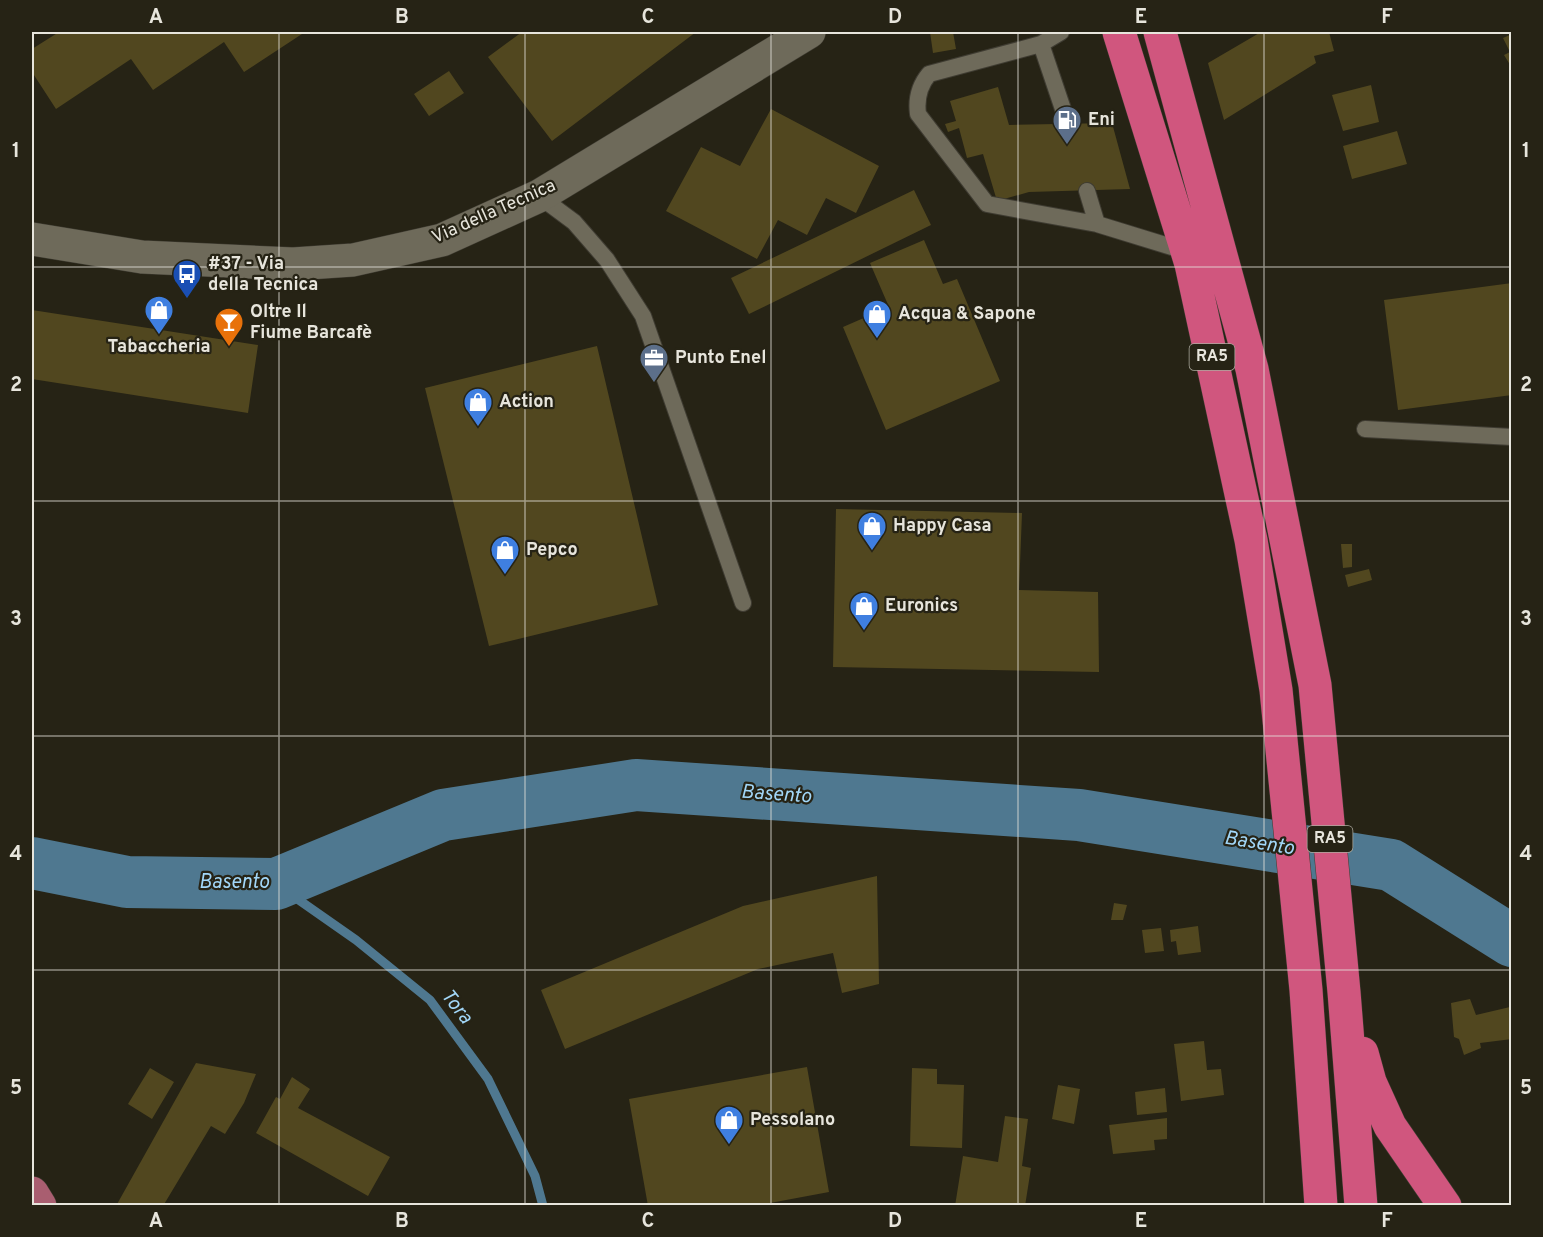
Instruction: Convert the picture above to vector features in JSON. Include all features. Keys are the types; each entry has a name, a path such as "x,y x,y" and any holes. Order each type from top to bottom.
{"highway":[{"name":"RA5","path":"1119,32 1188,252 1251,540 1275,690 1306,990 1322,1206"},
{"name":"RA5","path":"1160,32 1252,369 1315,685 1344,992 1361,1206"},
{"path":"1344,992 1370,1082 1390,1126 1445,1206"}],"main road":[{"path":"32,1193 40,1206"}],"street":[{"name":"Via della Tecnica","path":"32,239 142,257 293,264 353,260 442,240 539,196 809,32"}],"lane":[{"path":"1061,32 1041,44 929,74 919,91 918,114 987,204 1097,224 1188,252"},
{"path":"1041,44 1068,124"},
{"path":"1087,190 1097,224"},
{"path":"539,196 574,222 607,260 643,316 743,603"},
{"path":"1365,429 1512,437"}],"building":[{"path":"59,32 305,32 244,72 224,42 153,90 131,59 56,109 32,72 32,49"},
{"path":"522,32 696,32 552,141 488,57"},
{"path":"930,32 953,32 956,49 933,53"},
{"path":"1261,32 1329,32 1334,51 1314,56 1316,63 1224,120 1208,63"},
{"path":"1512,34 1512,68 1504,55 1510,52 1503,38"},
{"path":"449,71 464,93 429,116 414,94"},
{"path":"1371,85 1379,122 1343,131 1332,95"},
{"path":"998,87 1009,125 1112,123 1130,189 1029,192 997,201 983,154 967,158 959,128 948,132 945,124 956,121 950,101"},
{"path":"771,109 879,166 856,213 826,198 807,235 778,220 757,259 666,211 701,147 740,166"},
{"path":"1397,131 1407,164 1352,179 1343,146"},
{"path":"914,190 931,225 749,314 731,278"},
{"path":"924,240 943,284 957,279 1000,381 886,430 843,327 889,307 870,263"},
{"path":"1512,283 1512,395 1398,410 1384,300"},
{"path":"32,310 258,345 248,413 32,379"},
{"path":"597,346 658,605 489,646 425,388"},
{"path":"836,509 1022,513 1019,590 1098,592 1099,672 833,667"},
{"path":"1341,544 1352,544 1352,567 1343,568"},
{"path":"1369,569 1372,580 1348,587 1345,575"},
{"path":"877,876 879,984 842,993 833,953 758,969 565,1049 541,990 743,906"},
{"path":"1114,903 1127,905 1123,920 1111,920"},
{"path":"1198,926 1201,952 1178,955 1176,941 1171,942 1170,930"},
{"path":"1161,928 1164,951 1145,953 1142,930"},
{"path":"1470,999 1476,1015 1510,1007 1512,1039 1480,1043 1481,1048 1464,1055 1459,1039 1454,1037 1451,1003"},
{"path":"1204,1041 1207,1070 1221,1069 1224,1095 1181,1101 1174,1044"},
{"path":"196,1063 256,1074 244,1103 225,1134 211,1126 163,1206 116,1206"},
{"name":"Pessolano","path":"807,1067 829,1192 754,1206 648,1206 629,1099"},
{"path":"150,1068 174,1082 152,1119 128,1104"},
{"path":"912,1068 937,1069 937,1084 964,1085 962,1148 910,1146"},
{"path":"292,1077 310,1089 298,1108 390,1157 368,1196 256,1133 276,1097 280,1099"},
{"path":"1058,1085 1080,1089 1074,1124 1052,1119"},
{"path":"1165,1088 1167,1112 1137,1115 1135,1092"},
{"path":"1005,1116 1028,1119 1022,1166 1031,1168 1025,1206 955,1206 963,1156 998,1162"},
{"path":"1167,1118 1167,1139 1154,1140 1155,1150 1113,1154 1109,1125"}],"waterway":[{"name":"Basento","path":"32,863 127,882 276,884 443,815 636,785 1079,815 1391,865 1512,941"},
{"name":"Tora","path":"276,884 356,940 430,1000 488,1079 535,1176 543,1206"}],"place":[{"name":"Eni","path":"1067,146"},
{"name":"#37 - Via della Tecnica","path":"187,300"},
{"name":"Tabaccheria","path":"159,336"},
{"name":"Acqua & Sapone","path":"877,340"},
{"name":"Oltre Il Fiume Barcafè","path":"229,348"},
{"name":"Punto Enel","path":"654,384"},
{"name":"Action","path":"478,428"},
{"name":"Happy Casa","path":"872,552"},
{"name":"Pepco","path":"505,576"},
{"name":"Euronics","path":"864,632"},
{"name":"Pessolano","path":"729,1146"}]}
